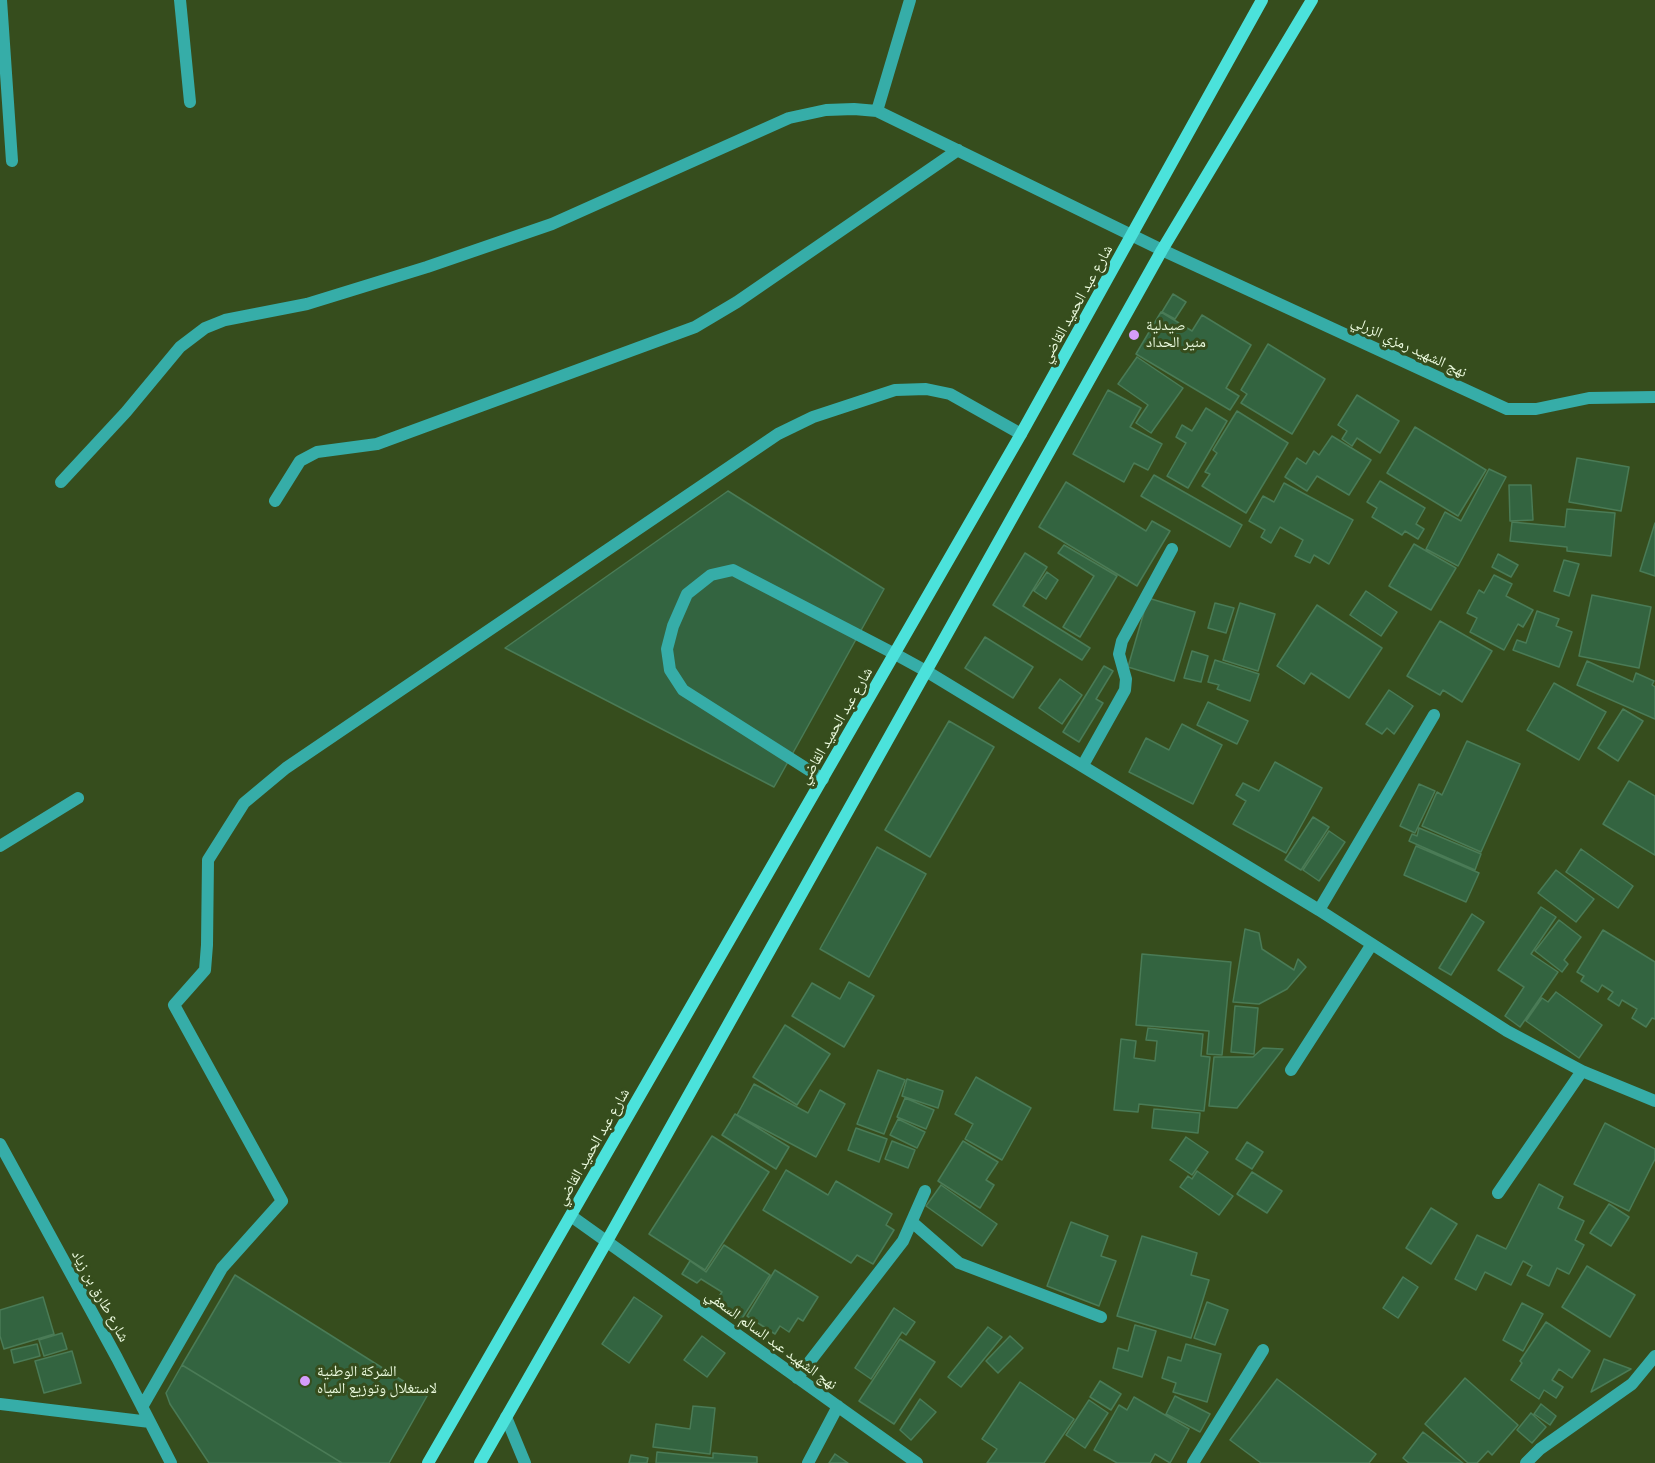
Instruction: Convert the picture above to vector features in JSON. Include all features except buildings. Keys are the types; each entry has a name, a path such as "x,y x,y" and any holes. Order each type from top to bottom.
{"main road":[{"name":"شارع عبد الحميد القاضي","path":"428,1463 1021,434 1262,0"},
{"path":"480,1463 607,1241 1162,250 1312,0"}],"street":[{"path":"1,0 12,161"},
{"path":"180,0 190,102"},
{"path":"61,482 126,412 180,347 213,324 307,304 427,267 552,224 789,118 826,110 877,111 910,0"},
{"name":"نهج الشهيد رمزي الزرلي","path":"877,111 1162,250 1507,409 1536,409 1589,398 1655,397"},
{"path":"276,501 300,461 317,452 378,444 695,327 737,302 958,150"},
{"path":"142,1407 222,1268 282,1201 174,1005 205,970 207,861 244,803 296,761 778,434 813,417 895,390 926,389 950,394 1021,434"},
{"path":"1083,765 1125,690 1126,679 1119,654 1122,641 1173,549"},
{"path":"823,779 683,690 670,670 667,649 673,626 687,594 711,575 733,570 926,671 1319,910 1507,1031 1582,1071 1655,1101"},
{"path":"1319,910 1434,715"},
{"path":"0,846 78,798"},
{"path":"1291,1070 1371,944"},
{"path":"1498,1193 1582,1071"},
{"name":"شارع طارق بن زياد","path":"0,1144 171,1463"},
{"path":"797,1378 903,1241 925,1191"},
{"name":"نهج الشهيد عبد السالم السعفي","path":"571,1216 917,1463"},
{"path":"912,1222 959,1263 1101,1317"},
{"path":"1193,1463 1263,1350"},
{"path":"1526,1463 1540,1449 1632,1383 1655,1356"},
{"path":"0,1404 150,1422"},
{"path":"808,1463 838,1406"},
{"path":"506,1417 525,1463"}],"place":[{"name":"صيدلية منير الحداد","path":"1134,335"},
{"name":"الشركة الوطنية لاستغلال وتوزيع المياه","path":"305,1381"}]}
